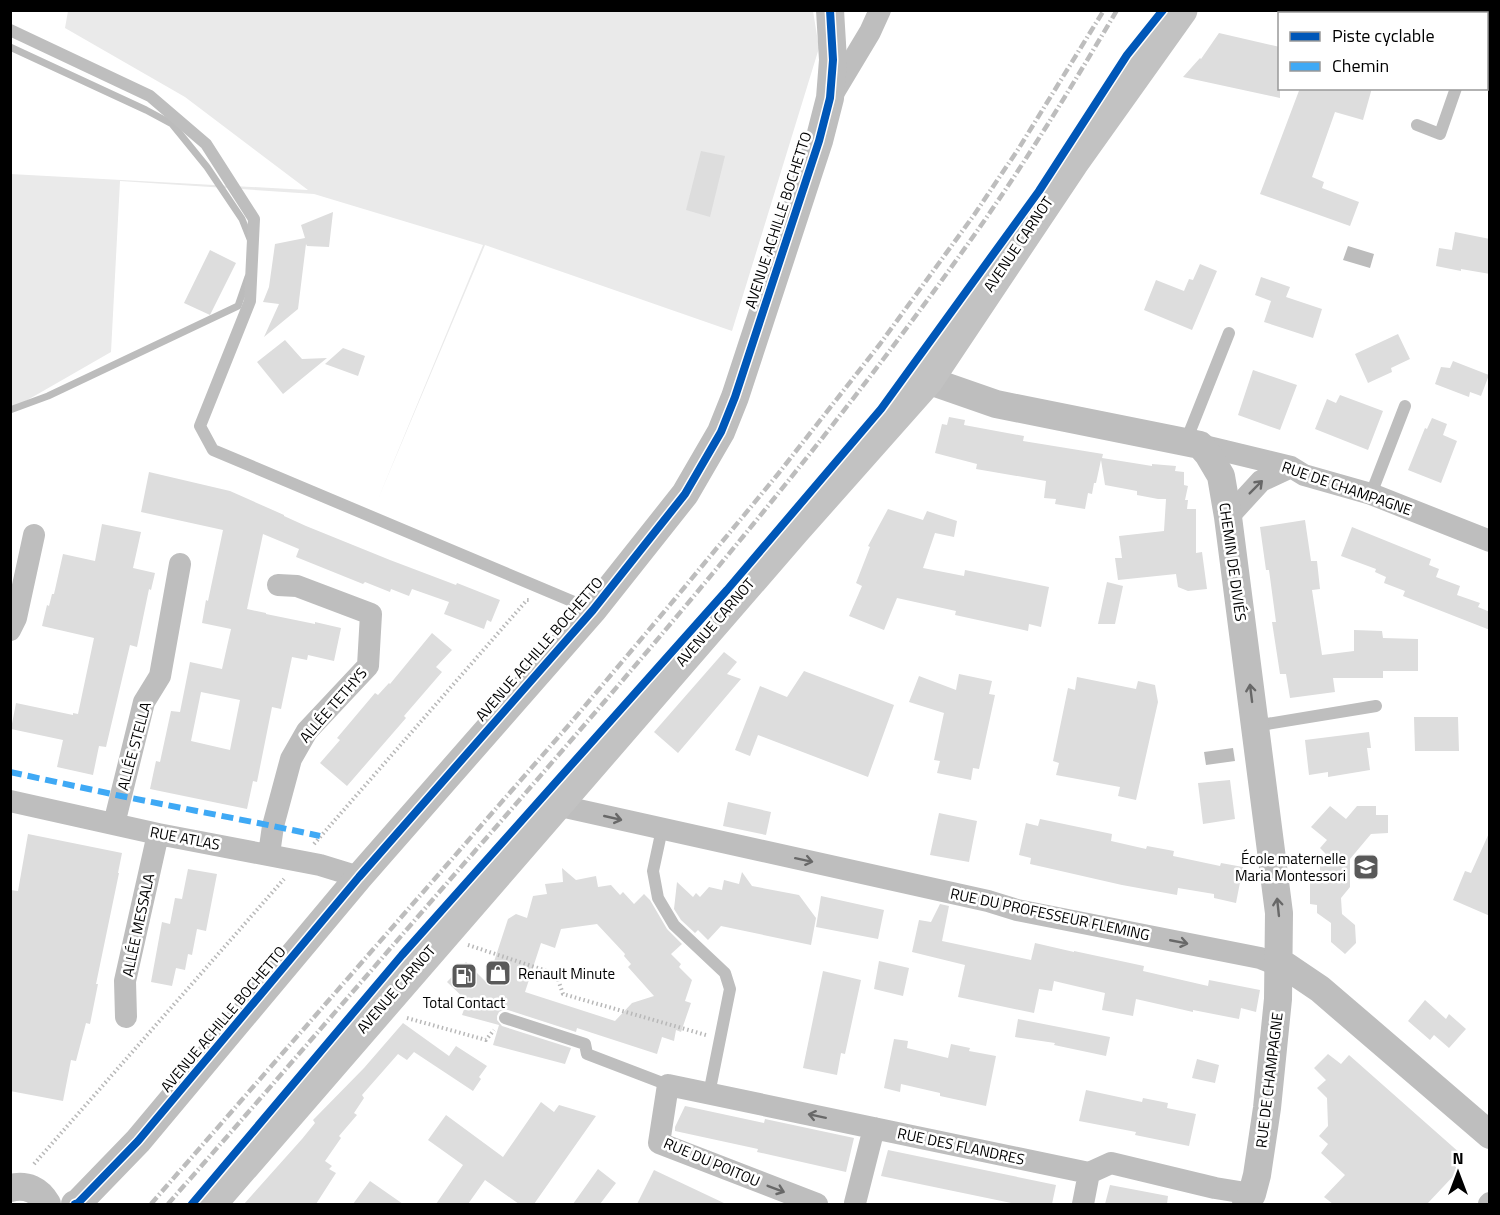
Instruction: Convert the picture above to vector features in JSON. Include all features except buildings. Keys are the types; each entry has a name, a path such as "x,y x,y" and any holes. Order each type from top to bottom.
{"main road":[{"name":"AVENUE CARNOT","path":"210,1204 927,380 1072,163 1181,10"}],"street":[{"name":"AVENUE ACHILLE BOCHETTO","path":"75,1204 138,1141 359,877 593,610 685,494 721,432 735,398 819,141 830,98 834,60 830,10"},
{"path":"830,98 870,32 880,10"},
{"path":"927,380 996,404 1193,443"},
{"name":"RUE DE CHAMPAGNE","path":"1193,443 1291,467 1304,475 1371,494 1490,541"},
{"name":"CHEMIN DE DIVIÉS","path":"1193,443 1208,454 1221,477 1228,517 1279,913 1278,965"},
{"path":"1228,517 1261,481 1291,467"},
{"path":"10,630 16,618 34,535"},
{"name":"ALLÉE STELLA","path":"114,824 144,702 160,676 180,564"},
{"name":"ALLÉE TETHYS","path":"269,854 273,826 291,759 307,731 368,666 371,614 297,586 278,585"},
{"name":"RUE ATLAS","path":"11,803 158,834 269,854 320,865 359,877"},
{"name":"RUE DU PROFESSEUR FLEMING","path":"556,805 976,898 1017,910 1260,958 1286,966 1320,989 1490,1135"},
{"name":"ALLÉE MESSALA","path":"126,1017 125,981 158,834"},
{"name":"RUE DE CHAMPAGNE","path":"1251,1201 1267,1108 1278,999 1278,965"},
{"name":"RUE DES FLANDRES","path":"668,1085 1089,1173 1112,1163 1215,1188 1251,1201"},
{"name":"RUE DU POITOU","path":"668,1085 659,1143 817,1204"},
{"path":"853,1204 874,1128"},
{"path":"1083,1204 1089,1173"},
{"path":"10,1188 27,1187 36,1191 47,1204"}],"lane":[{"path":"10,30 150,96 206,144 254,219 250,301 200,426 213,450 593,610"},
{"path":"1416,125 1440,134 1455,90"},
{"path":"1193,443 1229,333"},
{"path":"1371,494 1405,406"},
{"path":"1255,726 1376,706"},
{"path":"662,829 653,871 658,898 674,925 725,973 730,989 709,1094"},
{"path":"505,1018 585,1044 587,1054 668,1085"}],"path":[{"path":"31,1168 527,600"},
{"path":"442,936 556,974 563,994 720,1039"},
{"path":"378,1010 486,1040 505,1018"}],"shaded area":[{"path":"68,11 813,11 819,48 732,331 485,245 376,504 483,245 314,194 120,181 111,352 11,408 10,174 308,190 185,97 65,28"},
{"path":"1348,246 1374,254 1370,268 1343,260"},
{"path":"1233,748 1235,761 1206,765 1204,752"}],"waterway":[{"path":"10,47 172,124 207,167 242,219 250,239"},
{"path":"10,410 48,396 238,306 248,277"}],"railway":[{"path":"151,1204 568,726 778,474 880,344 974,215 1019,148 1104,10"},
{"path":"168,1204 607,698 800,466 923,306 982,224 1017,172 1117,10"}],"marked path":[{"path":"10,772 320,836"}],"cycle path":[{"path":"75,1204 138,1141 359,877 593,610 685,494 721,432 735,397 819,141 830,98 833,60 830,10"},
{"path":"192,1204 402,955 727,590 881,409 1039,191 1127,55 1163,10"}],"place":[{"name":"École maternelle Maria Montessori","path":"1366,867"},
{"name":"Renault Minute","path":"498,973"},
{"name":"Total Contact","path":"464,976"}]}
